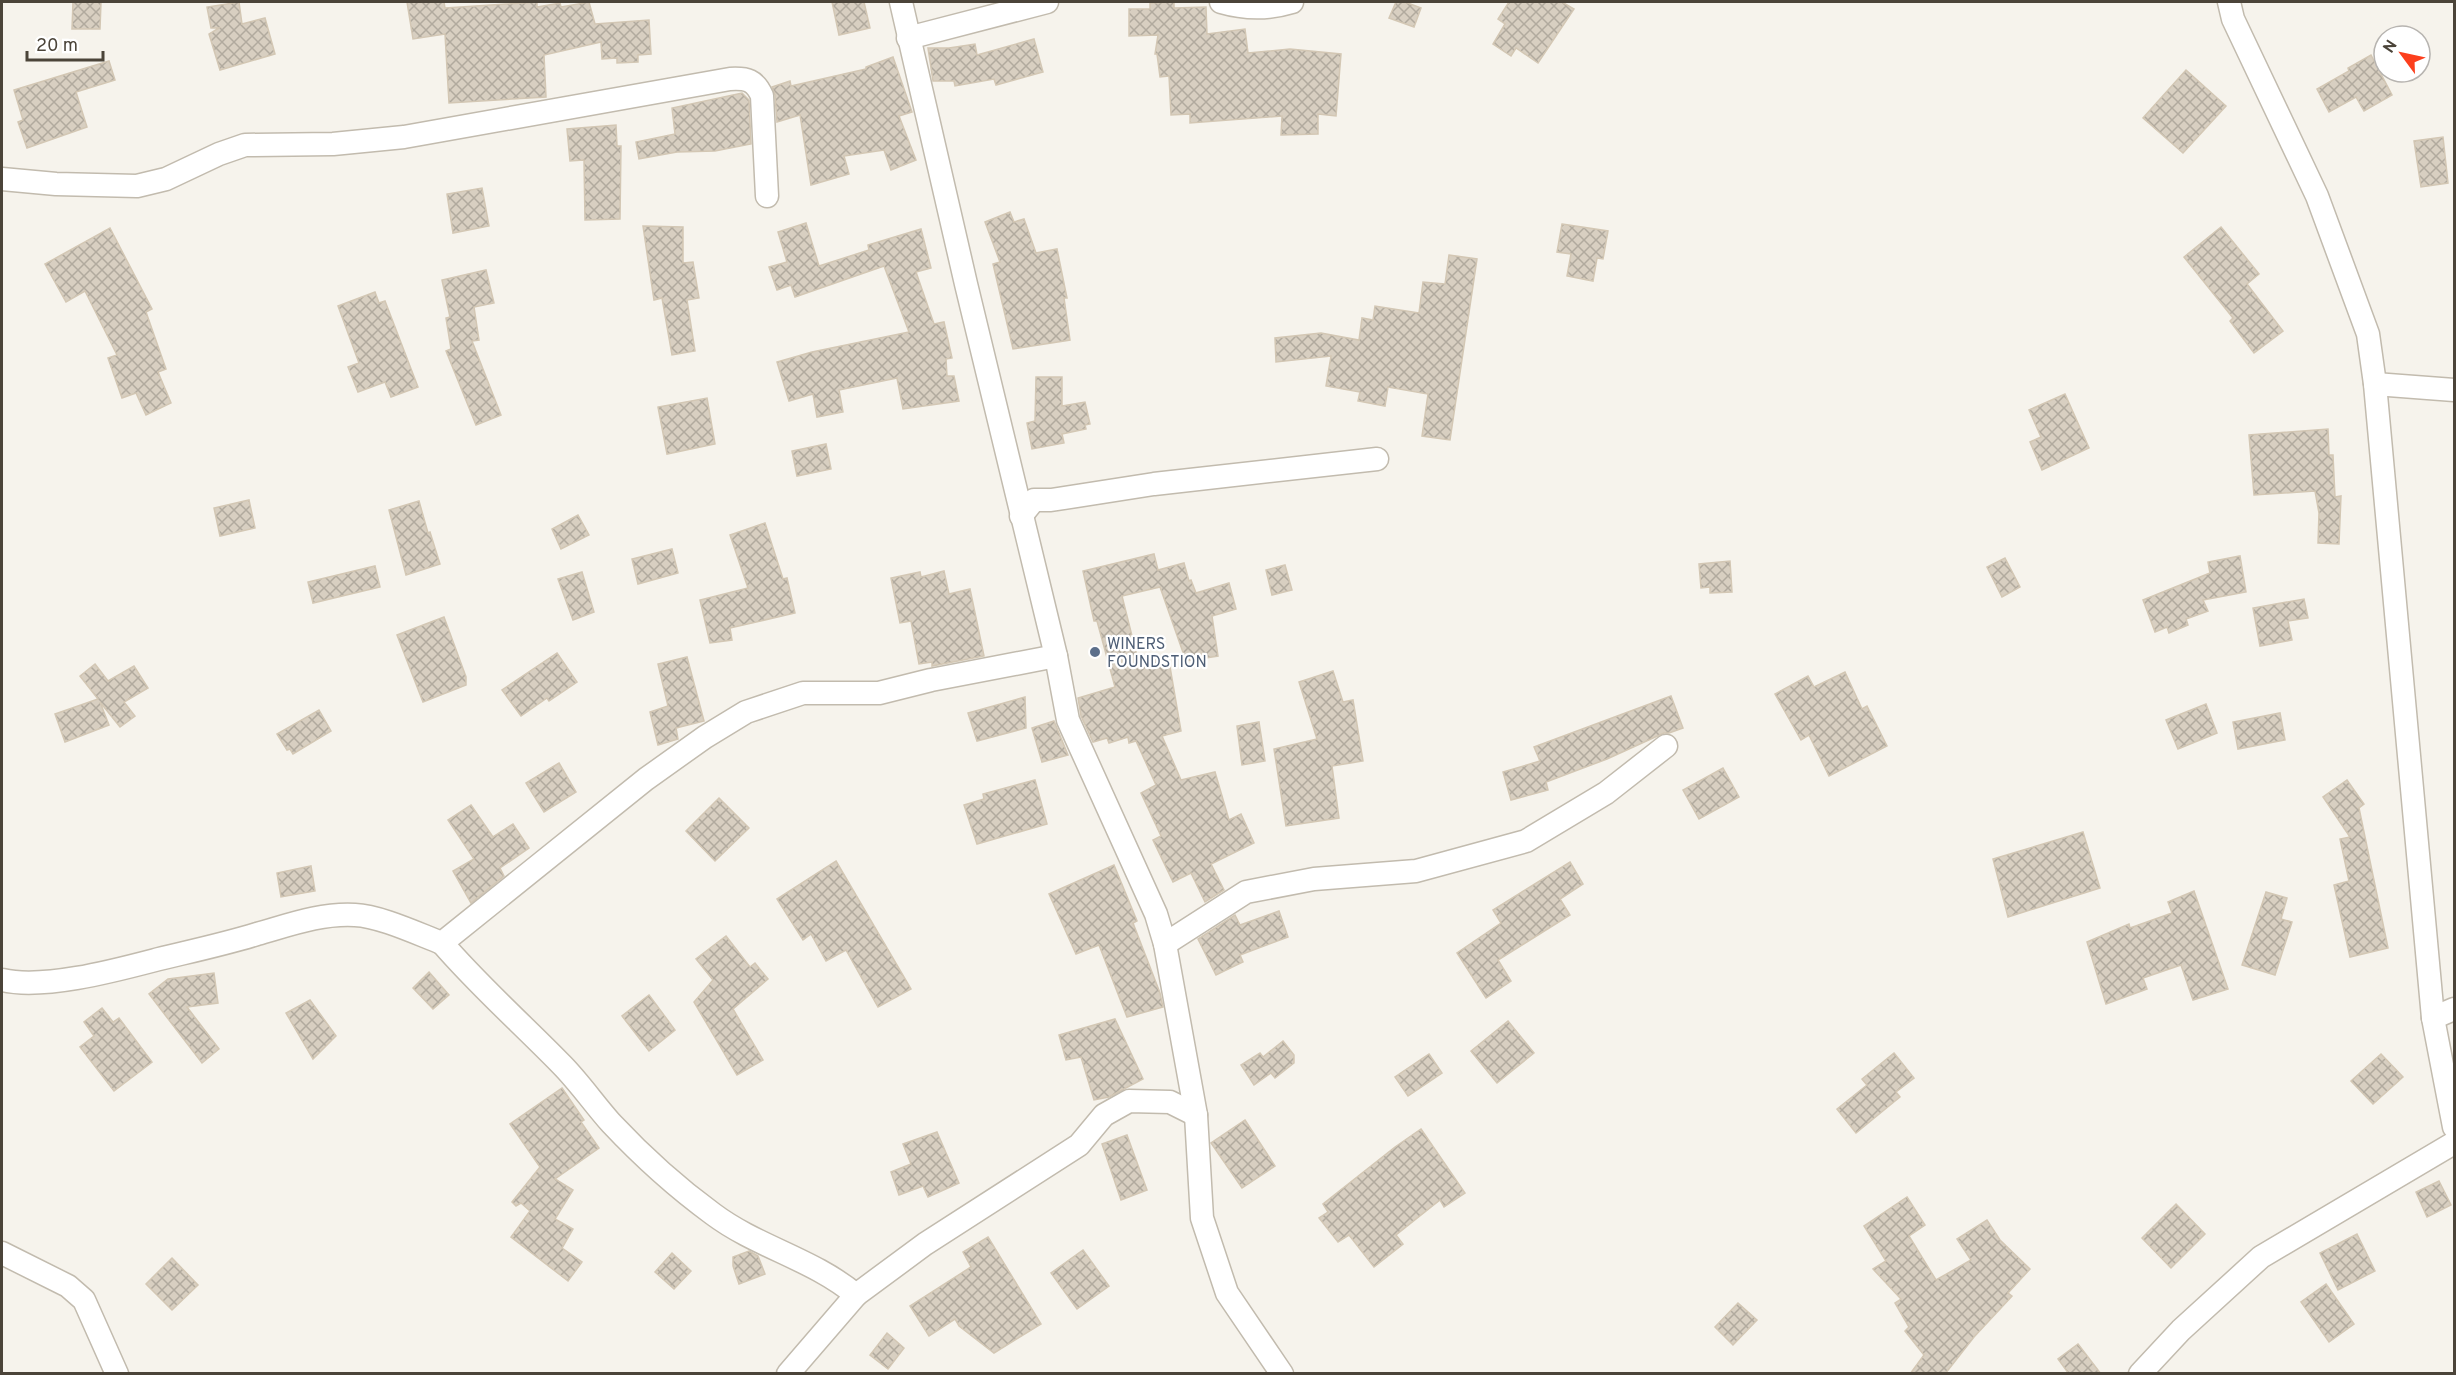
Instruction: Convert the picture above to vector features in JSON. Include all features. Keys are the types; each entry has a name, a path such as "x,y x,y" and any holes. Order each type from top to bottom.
{"street":[{"path":"901,2 1056,656 1068,720 1156,914 1165,944 1196,1115 1202,1218 1227,1293 1282,1374"},
{"path":"908,38 1047,2"},
{"path":"1221,2 1240,7 1278,6 1292,2"},
{"path":"2229,2 2233,19 2317,196 2368,334 2375,384 2433,1018 2450,1076 2454,1127"},
{"path":"2,179 56,184 137,186 166,179 219,154 245,145 333,144 404,137 746,78 756,84 762,96 767,196"},
{"path":"2375,384 2454,390"},
{"path":"1021,516 1034,500 1051,500 1154,484 1377,459"},
{"path":"442,944 646,779 705,736 746,712 803,693 879,693 931,680 1056,656"},
{"path":"1165,944 1246,892 1314,879 1416,871 1526,842 1606,793 1666,746"},
{"path":"2,980 11,982 63,980 110,971 318,917 357,915 399,927 442,944 497,1003 562,1065 647,1160 676,1185 714,1215 751,1237 803,1262 856,1294"},
{"path":"2433,1018 2454,1009"},
{"path":"788,1374 856,1294 925,1244 1079,1145 1104,1115 1130,1101 1170,1102 1196,1115"},
{"path":"2140,1374 2181,1330 2261,1257 2454,1143"},
{"path":"2,1252 68,1286 84,1300 117,1374"}],"building":[{"path":"73,2 101,2 100,29 72,29"},
{"path":"239,2 242,24 265,18 275,54 220,70 209,34 219,28 211,28 207,7"},
{"path":"407,2 444,2 445,8 537,2 537,7 560,3 561,7 589,2 595,24 649,20 651,54 638,55 638,62 617,63 617,58 602,59 601,42 544,55 546,97 449,103 445,34 413,39"},
{"path":"832,2 864,2 870,28 839,35"},
{"path":"1174,2 1174,8 1206,7 1207,34 1245,29 1248,53 1290,49 1341,54 1336,116 1318,114 1318,134 1281,135 1282,116 1190,123 1190,114 1171,115 1169,76 1160,77 1157,54 1155,54 1158,35 1129,36 1129,9 1150,9 1150,3"},
{"path":"1396,2 1405,2 1421,8 1414,27 1389,18"},
{"path":"1509,2 1562,2 1574,9 1538,63 1516,48 1511,56 1493,44 1505,24 1498,19"},
{"path":"1034,39 1043,72 996,85 994,79 955,86 954,81 933,81 928,48 975,44 977,55"},
{"path":"2371,55 2372,84 2386,84 2392,95 2364,111 2356,97 2329,112 2317,89 2349,71 2348,68"},
{"path":"893,57 912,112 899,116 916,160 891,170 884,150 844,156 849,174 811,185 800,115 777,122 775,95 772,87 790,81 791,86 866,69 866,67"},
{"path":"109,61 115,80 76,92 87,127 27,148 18,122 23,120 14,90"},
{"path":"2186,70 2226,106 2183,153 2143,118"},
{"path":"742,93 749,100 751,144 715,151 677,152 639,159 636,142 675,134 672,108"},
{"path":"616,125 617,146 621,146 620,219 585,220 584,160 570,161 567,129"},
{"path":"2443,137 2448,183 2421,187 2414,141"},
{"path":"482,188 489,226 453,233 447,194"},
{"path":"1010,212 1014,222 1024,219 1036,253 1057,249 1067,298 1064,298 1070,340 1013,349 993,264 1000,262 985,222"},
{"path":"806,223 819,266 869,250 868,245 921,229 931,268 916,272 934,324 944,322 952,358 946,359 947,376 954,376 959,401 903,409 897,378 839,390 843,412 817,417 813,394 789,401 777,362 812,352 909,332 884,266 795,297 791,285 777,290 769,267 787,262 778,232"},
{"path":"1562,224 1608,231 1603,259 1597,258 1593,281 1567,276 1571,254 1557,252"},
{"path":"643,226 683,227 683,263 693,262 699,298 687,300 695,351 672,355 662,298 654,300"},
{"path":"2221,227 2259,274 2247,284 2283,331 2254,353 2230,321 2233,318 2184,257"},
{"path":"110,228 152,309 146,312 166,369 158,372 171,403 146,415 136,393 122,398 108,358 117,355 85,291 66,302 45,264"},
{"path":"1449,255 1477,259 1450,440 1422,436 1428,394 1388,387 1385,406 1358,401 1360,392 1326,386 1331,356 1276,362 1275,338 1321,333 1359,340 1362,318 1373,320 1375,306 1419,313 1423,282 1445,284"},
{"path":"486,270 494,303 474,307 479,340 472,341 501,415 476,425 446,351 451,349 446,318 450,317 442,280"},
{"path":"375,292 379,303 385,301 418,387 391,397 385,382 358,392 348,367 359,363 338,306"},
{"path":"1036,377 1062,377 1062,406 1085,402 1090,424 1085,425 1086,429 1062,434 1064,443 1032,449 1027,423 1035,421"},
{"path":"2065,394 2089,448 2042,470 2030,442 2041,437 2029,410"},
{"path":"707,398 715,444 667,454 658,407"},
{"path":"2328,429 2329,455 2333,455 2335,497 2341,496 2339,544 2318,543 2319,513 2315,491 2254,495 2249,435"},
{"path":"826,444 831,469 797,476 792,451"},
{"path":"249,500 255,528 220,536 214,508"},
{"path":"419,501 440,564 406,575 389,510"},
{"path":"578,515 589,535 561,549 552,529"},
{"path":"765,523 783,579 787,578 795,613 730,628 732,640 710,643 700,600 748,588 730,535"},
{"path":"672,549 678,573 638,584 632,559"},
{"path":"1154,554 1158,570 1184,563 1189,581 1191,580 1196,593 1229,583 1236,609 1212,616 1218,656 1186,661 1160,587 1122,596 1138,660 1168,655 1181,731 1162,736 1181,780 1215,772 1229,820 1241,814 1254,843 1211,864 1224,890 1205,902 1191,873 1173,882 1153,840 1161,836 1141,793 1156,785 1136,741 1129,743 1128,737 1109,743 1107,738 1093,742 1081,716 1078,698 1115,687 1097,621 1094,621 1083,571"},
{"path":"2240,556 2246,592 2203,600 2208,611 2186,619 2188,625 2169,633 2167,627 2155,632 2143,600 2210,573 2208,562"},
{"path":"2005,558 2020,587 2002,597 1987,567"},
{"path":"1730,561 1732,592 1710,593 1710,587 1701,588 1699,564"},
{"path":"1285,565 1292,590 1272,595 1266,570"},
{"path":"375,566 380,587 313,603 308,582"},
{"path":"944,571 949,594 970,589 984,656 932,666 932,662 919,664 911,621 900,623 891,578 920,572 921,577"},
{"path":"582,572 594,612 573,620 558,579"},
{"path":"2304,599 2308,618 2288,621 2292,640 2260,646 2253,608"},
{"path":"444,617 466,677 466,685 423,702 397,635"},
{"path":"557,653 577,682 549,701 547,698 521,716 502,690"},
{"path":"687,657 704,721 676,728 678,739 658,745 650,712 668,706 658,664"},
{"path":"95,664 108,681 134,666 148,688 124,702 135,716 120,727 100,702 109,725 65,742 55,714 98,699 80,676"},
{"path":"1333,671 1343,702 1353,700 1363,761 1332,766 1339,818 1286,826 1274,749 1317,739 1299,682"},
{"path":"1845,672 1862,709 1867,706 1887,746 1829,776 1809,735 1801,740 1775,694 1808,676 1814,687"},
{"path":"1671,696 1683,728 1664,733 1607,759 1546,782 1548,790 1511,800 1503,772 1540,761 1534,747"},
{"path":"1025,697 1026,728 977,741 968,713"},
{"path":"2206,704 2217,733 2178,749 2166,720"},
{"path":"319,710 331,731 293,754 290,749 287,750 277,734"},
{"path":"2280,713 2285,740 2238,749 2233,722"},
{"path":"1054,721 1068,755 1042,762 1032,728"},
{"path":"1259,722 1265,761 1242,765 1237,726"},
{"path":"559,763 576,792 544,812 526,783"},
{"path":"1723,768 1739,797 1699,819 1683,790"},
{"path":"1035,780 1047,824 977,844 964,805 984,799 983,794"},
{"path":"2347,780 2364,804 2359,808 2388,948 2350,957 2334,885 2349,881 2340,839 2350,837 2323,797"},
{"path":"719,798 749,828 715,861 686,831"},
{"path":"471,805 493,837 513,824 529,848 500,868 504,876 471,903 453,871 474,859 448,820"},
{"path":"2083,832 2100,888 2008,917 1993,859"},
{"path":"836,861 911,989 878,1007 846,950 826,961 811,934 803,940 777,899"},
{"path":"1570,862 1583,884 1560,899 1570,915 1498,960 1511,981 1486,998 1457,953 1501,923 1493,910"},
{"path":"1114,865 1137,921 1133,923 1160,993 1163,1007 1127,1017 1099,945 1076,954 1049,894"},
{"path":"311,866 315,891 281,897 277,873"},
{"path":"2194,891 2228,989 2193,1000 2181,965 2143,978 2147,989 2106,1004 2087,942 2129,924 2130,928 2172,913 2168,902"},
{"path":"2266,892 2287,898 2281,919 2292,922 2275,975 2242,965"},
{"path":"1279,911 1288,937 1240,955 1243,962 1216,975 1198,939 1235,915 1240,925"},
{"path":"726,936 750,967 755,963 768,979 733,1009 763,1060 737,1075 694,1002 713,980 696,959"},
{"path":"429,972 449,995 433,1009 413,988"},
{"path":"214,973 218,1003 187,1007 219,1049 202,1063 149,994 168,979"},
{"path":"649,995 675,1030 649,1051 622,1016"},
{"path":"310,1000 336,1036 313,1059 286,1013"},
{"path":"102,1008 113,1022 119,1018 152,1062 114,1091 80,1047 94,1036 84,1022"},
{"path":"1115,1019 1143,1079 1109,1097 1094,1100 1081,1057 1066,1060 1059,1035"},
{"path":"1508,1021 1534,1053 1497,1083 1471,1051"},
{"path":"1283,1041 1294,1055 1294,1063 1275,1078 1271,1073 1254,1085 1241,1065 1260,1053 1263,1057"},
{"path":"1894,1053 1914,1078 1896,1092 1900,1097 1856,1133 1837,1109 1867,1085 1862,1079"},
{"path":"1429,1054 1442,1073 1408,1096 1395,1077"},
{"path":"2381,1054 2403,1077 2373,1104 2351,1081"},
{"path":"562,1088 584,1120 581,1122 599,1148 555,1179 573,1190 555,1219 573,1229 562,1248 582,1262 568,1281 511,1237 530,1211 521,1203 516,1206 512,1202 540,1167 510,1124"},
{"path":"1245,1120 1275,1166 1242,1188 1211,1143"},
{"path":"1421,1129 1465,1193 1444,1207 1440,1200 1396,1235 1403,1244 1374,1267 1349,1235 1338,1242 1319,1218 1328,1212 1323,1204"},
{"path":"937,1132 959,1183 928,1197 923,1186 899,1195 891,1172 911,1164 903,1144"},
{"path":"1127,1135 1147,1190 1121,1200 1102,1144"},
{"path":"2439,1181 2451,1205 2427,1217 2416,1192"},
{"path":"1907,1197 1925,1225 1909,1236 1936,1280 1971,1260 1957,1239 1987,1220 2000,1240 2030,1269 2008,1293 2012,1296 1974,1337 1945,1374 1910,1374 1924,1355 1905,1331 1909,1327 1895,1303 1901,1299 1873,1269 1886,1261 1864,1226"},
{"path":"2176,1204 2205,1234 2171,1268 2142,1238"},
{"path":"2357,1234 2375,1271 2338,1290 2320,1253"},
{"path":"988,1237 1041,1324 994,1353 959,1326 955,1319 929,1336 910,1306 971,1267 963,1252"},
{"path":"1083,1250 1109,1286 1077,1309 1051,1273"},
{"path":"749,1251 758,1256 765,1274 739,1284 733,1266 733,1257"},
{"path":"672,1253 691,1271 674,1289 655,1272"},
{"path":"172,1258 198,1285 172,1310 146,1284"},
{"path":"2326,1284 2354,1324 2329,1342 2301,1302"},
{"path":"1738,1303 1757,1320 1733,1345 1715,1327"},
{"path":"887,1333 904,1348 888,1369 870,1355"},
{"path":"2078,1344 2101,1374 2069,1374 2058,1359"}],"place":[{"name":"WINERS FOUNDSTION","path":"1095,652"}]}
